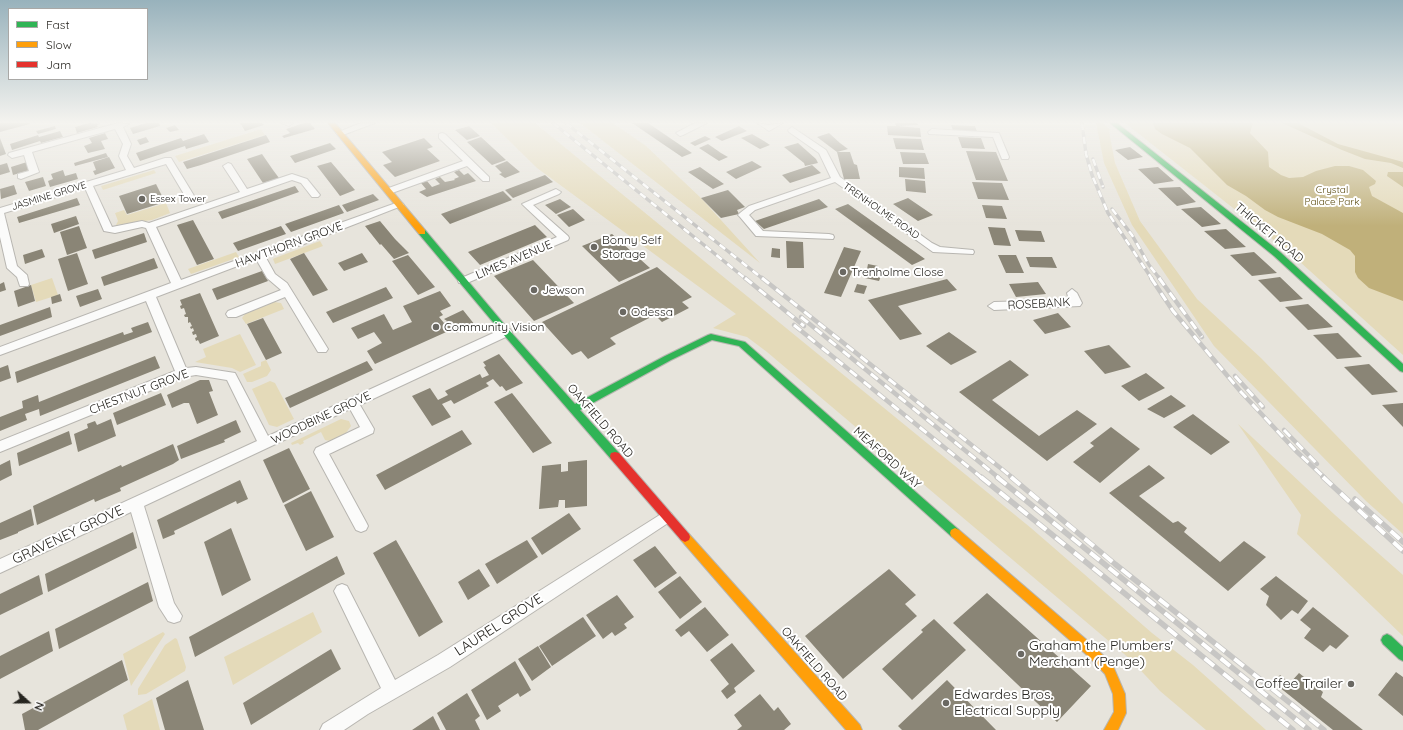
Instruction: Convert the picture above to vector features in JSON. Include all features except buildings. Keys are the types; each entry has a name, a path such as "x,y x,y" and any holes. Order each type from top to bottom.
{"street":[{"path":"22,176 34,172 29,157"},
{"path":"124,157 131,171"},
{"name":"OAKFIELD ROAD","path":"360,157 506,332 666,517 767,628 855,730"},
{"path":"464,157 486,179"},
{"name":"TRENHOLME ROAD","path":"825,157 836,179 932,247 945,251 969,252"},
{"name":"THICKET ROAD","path":"1156,157 1278,254 1403,369"},
{"name":"JASMINE GROVE","path":"0,211 168,160 191,199"},
{"path":"389,191 469,162"},
{"path":"228,166 245,193"},
{"path":"88,185 108,229 115,230 146,225 292,177 304,181 314,195"},
{"path":"829,238 760,234 743,215 752,208 836,179"},
{"name":"LIMES AVENUE","path":"463,281 564,238 527,204 556,192"},
{"name":"HAWTHORN GROVE","path":"0,351 399,205"},
{"path":"0,215 12,268 22,275 24,284"},
{"path":"146,225 178,286"},
{"path":"259,255 271,276 283,285 322,349"},
{"path":"232,314 286,292"},
{"name":"ROSEBANK","path":"994,306 1076,303 1072,293"},
{"path":"150,296 182,373"},
{"name":"WOODBINE GROVE","path":"136,504 506,332"},
{"name":"MEAFORD WAY","path":"574,409 668,358 711,337 742,344 924,507 1092,652 1109,670 1119,694 1120,713 1111,730"},
{"name":"CHESTNUT GROVE","path":"0,447 182,373 196,371 231,376 265,444"},
{"path":"353,403 368,429 321,452 362,526"},
{"path":"136,504 167,607 174,616"},
{"name":"GRAVENEY GROVE","path":"0,566 136,504"},
{"name":"LAUREL GROVE","path":"329,730 362,708 450,657 666,517"},
{"path":"342,591 392,692"},
{"path":"1387,640 1403,655"}],"green space":[{"path":"176,157 195,157 179,162"},
{"path":"526,157 577,157 1031,528 1152,633 1193,665 1266,730 1206,730 1160,691 1130,659 767,352 747,337 713,328 736,314 537,168"},
{"path":"624,157 658,157 701,198 760,263"},
{"path":"1103,157 1114,157 1115,163 1140,221 1197,299 1261,358 1403,504 1403,534 1366,501 1214,346 1132,225 1104,163"},
{"name":"Crystal Palace Park","path":"1168,157 1403,157 1403,355 1289,252"},
{"path":"154,170 156,173 103,190 101,186"},
{"path":"166,203 170,213 152,220 116,225 118,221 115,213 124,210 127,215"},
{"path":"320,241 323,246 275,264 273,259"},
{"path":"236,252 239,257 191,274 188,269"},
{"path":"52,278 58,295 36,302 31,285"},
{"path":"274,302 281,303 284,309 246,324 242,318 245,314"},
{"path":"240,334 256,365 240,372 232,368 195,362 206,357 203,349"},
{"path":"266,360 271,370 267,376 252,382 247,382 243,374 261,366 261,362"},
{"path":"270,381 275,383 294,419 277,427 269,425 252,389"},
{"path":"341,419 349,421 351,426 346,433 337,437 338,438 330,441 325,440 321,432 303,441 304,443 300,445 298,443 292,445 291,443"},
{"path":"1238,424 1335,515 1403,575 1403,636 1297,534 1301,515"},
{"path":"313,612 322,632 233,685 224,657"},
{"path":"163,632 165,634 131,686 123,654"},
{"path":"175,638 177,639 186,667 185,671 146,694 138,695 138,689 165,645"},
{"path":"152,699 160,730 127,730 123,715"}],"shaded area":[{"path":"1199,157 1268,157 1269,167 1281,175 1289,178 1303,177 1316,171 1335,166 1349,166 1363,170 1376,181 1375,184 1369,187 1372,196 1403,213 1403,301 1369,288 1358,278 1355,272 1355,256 1350,250 1322,234 1278,217 1227,185"},
{"path":"1360,157 1385,157 1403,162 1403,168 1391,163"},
{"path":"1388,172 1403,172 1403,187 1387,176"}],"railway":[{"path":"595,157 746,279"},
{"path":"609,157 763,279"},
{"path":"1087,157 1092,175 1108,213 1152,279"},
{"path":"1093,159 1103,187"},
{"path":"1112,209 1132,235 1149,265 1160,279"},
{"path":"745,278 804,326"},
{"path":"762,278 1013,478"},
{"path":"1151,278 1173,311 1241,392 1296,451 1325,478"},
{"path":"1159,278 1202,337"},
{"path":"801,317 999,478"},
{"path":"794,325 982,478"},
{"path":"1235,376 1263,407"},
{"path":"1284,430 1317,464"},
{"path":"981,477 1293,730"},
{"path":"997,477 1309,730"},
{"path":"1011,477 1115,564 1324,730"},
{"path":"1323,477 1403,551"},
{"path":"1355,499 1403,542"}],"traffic: fast":[{"path":"1156,157 1277,254 1403,369"},
{"path":"422,232 506,332 615,456"},
{"path":"574,409 668,358 711,337 742,344 955,533"},
{"path":"1387,640 1403,655"}],"traffic: slow":[{"path":"359,157 422,232"},
{"path":"955,533 1092,652 1109,670 1119,694 1120,713 1111,730"},
{"path":"685,537 855,730"}],"traffic: jam":[{"path":"615,456 685,537"}],"place":[{"name":"Essex Tower","path":"142,199"},
{"name":"Bonny Self Storage","path":"594,247"},
{"name":"Trenholme Close","path":"843,272"},
{"name":"Jewson","path":"534,290"},
{"name":"Odessa","path":"623,312"},
{"name":"Community Vision","path":"436,327"},
{"name":"Graham the Plumbers' Merchant (Penge)","path":"1021,654"},
{"name":"Coffee Trailer","path":"1351,684"},
{"name":"Edwardes Bros. Electrical Supply","path":"946,703"}]}
